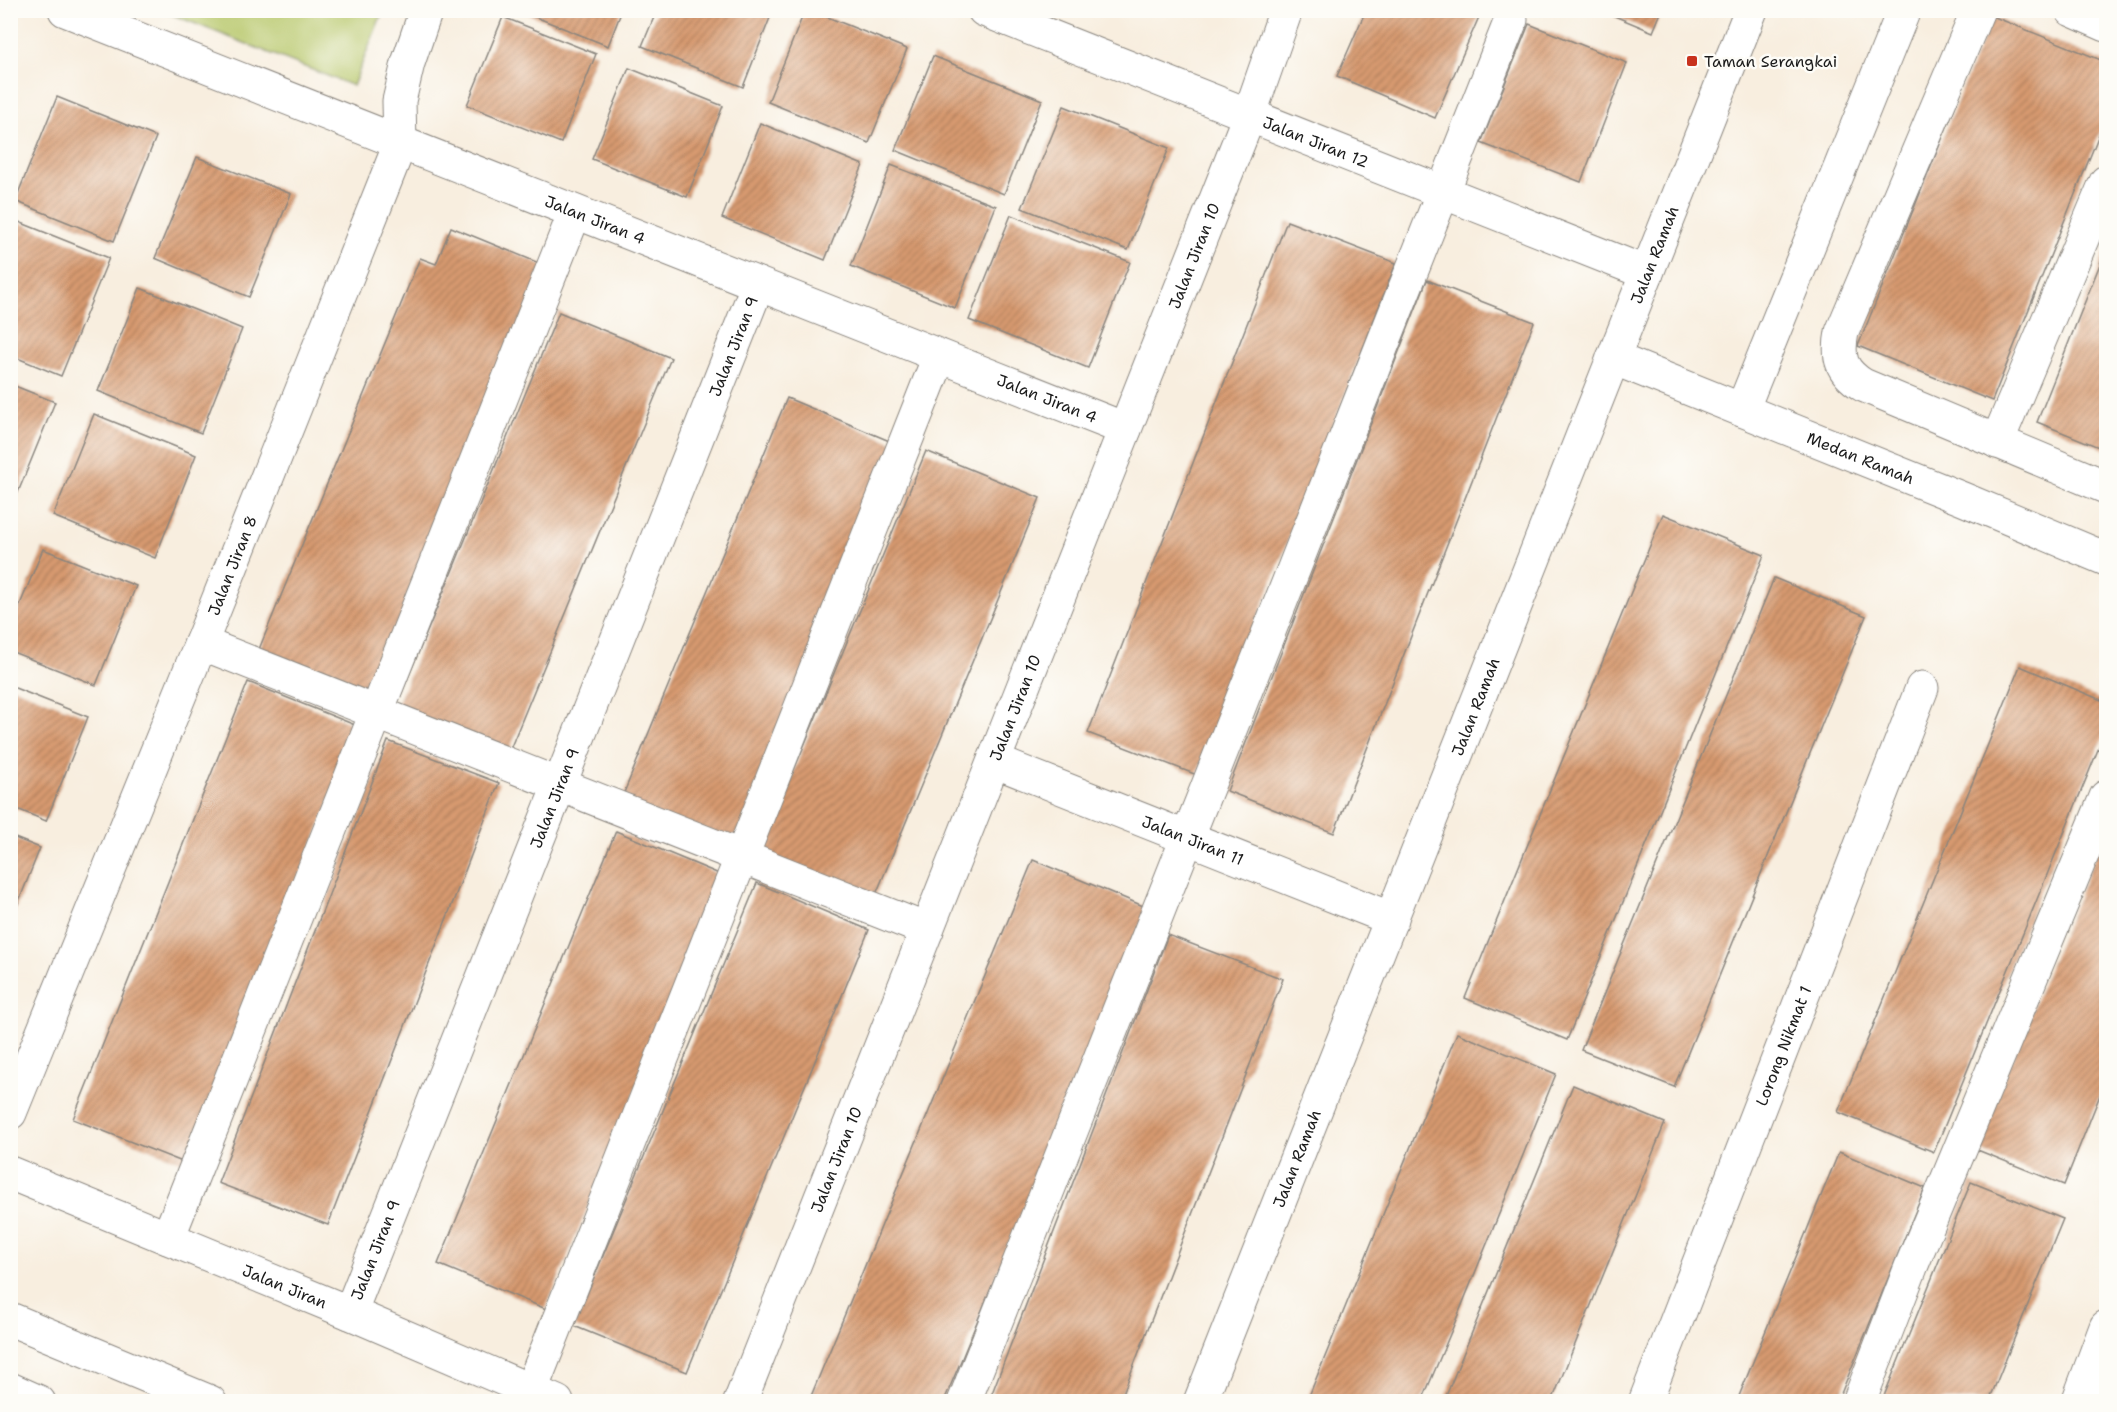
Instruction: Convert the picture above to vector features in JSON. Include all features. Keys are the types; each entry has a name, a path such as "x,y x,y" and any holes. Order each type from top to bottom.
{"street":[{"name":"Jalan Jiran 4","path":"65,10 1125,429"},
{"name":"Jalan Jiran 8","path":"10,1113 400,144 399,100 408,63 426,10"},
{"name":"Jalan Jiran 12","path":"984,10 1647,273"},
{"name":"Jalan Jiran 10","path":"740,1401 1249,116 1286,10"},
{"name":"Jalan Ramah","path":"1200,1401 1751,10"},
{"path":"1742,410 1904,10"},
{"path":"1978,10 1842,332 1839,348 1842,363 1850,377 1863,386 2106,487"},
{"path":"2072,10 2106,25"},
{"path":"964,1401 1511,20"},
{"path":"1997,442 2106,182"},
{"path":"168,1238 575,212"},
{"name":"Jalan Jiran 9","path":"350,1313 758,284"},
{"path":"544,1396 741,857 939,357"},
{"name":"Medan Ramah","path":"1613,358 2106,560"},
{"path":"201,643 927,930"},
{"name":"Lorong Nikmat 1","path":"1645,1401 1922,688"},
{"name":"Jalan Jiran 11","path":"994,761 1392,919"},
{"path":"1859,1401 1911,1267 2106,797"},
{"name":"Jalan Jiran","path":"10,1173 350,1313 544,1396"},
{"path":"10,1319 210,1401"},
{"path":"2078,1401 2106,1327"},
{"path":"10,1389 39,1401"}],"green space":[{"path":"163,11 383,11 353,86"}],"building":[{"path":"518,10 622,10 608,46"},
{"path":"657,10 773,10 743,87 642,46"},
{"path":"805,10 907,49 869,143 768,102"},
{"path":"1366,10 1482,10 1435,118 1337,76"},
{"path":"1600,10 1662,10 1653,32"},
{"path":"1992,16 2106,62 2106,117 1992,401 1858,346"},
{"path":"503,17 596,54 561,143 467,105"},
{"path":"1529,24 1627,63 1581,182 1481,143"},
{"path":"933,56 1042,100 1004,194 895,150"},
{"path":"629,68 723,106 687,197 592,159"},
{"path":"57,97 156,137 114,241 15,201"},
{"path":"1064,106 1169,148 1128,250 1022,208"},
{"path":"760,123 863,165 825,260 722,218"},
{"path":"197,157 291,194 249,297 155,258"},
{"path":"891,165 996,206 955,308 851,266"},
{"path":"1011,215 1130,262 1088,368 969,320"},
{"path":"14,220 109,258 61,376 10,355 10,228"},
{"path":"1287,221 1396,263 1197,775 1088,733"},
{"path":"451,227 546,266 366,704 255,659 420,258 436,264"},
{"path":"2106,249 2106,450 2037,422"},
{"path":"1427,280 1534,322 1334,833 1227,791"},
{"path":"140,288 242,329 201,433 98,391"},
{"path":"559,312 671,358 506,759 394,712"},
{"path":"10,384 55,402 12,507 10,506"},
{"path":"787,398 899,445 734,846 621,800"},
{"path":"94,414 196,455 155,558 53,516"},
{"path":"926,451 1040,498 872,904 758,857"},
{"path":"1663,514 1764,555 1567,1040 1465,998"},
{"path":"43,549 136,586 96,685 10,651 10,629"},
{"path":"1774,578 1866,616 1674,1087 1581,1050"},
{"path":"2020,666 2106,702 2106,730 1934,1152 1838,1112"},
{"path":"248,682 360,727 185,1163 73,1119"},
{"path":"10,686 88,717 46,821 10,806"},
{"path":"388,741 499,783 328,1225 218,1183"},
{"path":"2106,828 2106,1080 2064,1185 1975,1149"},
{"path":"616,831 724,876 546,1309 438,1264"},
{"path":"10,836 40,848 11,921 10,921"},
{"path":"1033,860 1148,908 960,1363 944,1401 809,1401"},
{"path":"757,883 869,930 687,1372 574,1326"},
{"path":"1168,935 1283,979 1120,1401 989,1401"},
{"path":"1457,1033 1556,1074 1453,1327 1422,1401 1307,1401"},
{"path":"1573,1085 1665,1123 1552,1401 1444,1401"},
{"path":"1839,1152 1925,1188 1838,1401 1737,1401"},
{"path":"1971,1182 2063,1219 1989,1401 1882,1401"}],"place":[{"name":"Taman Serangkai","path":"1692,61"}]}
